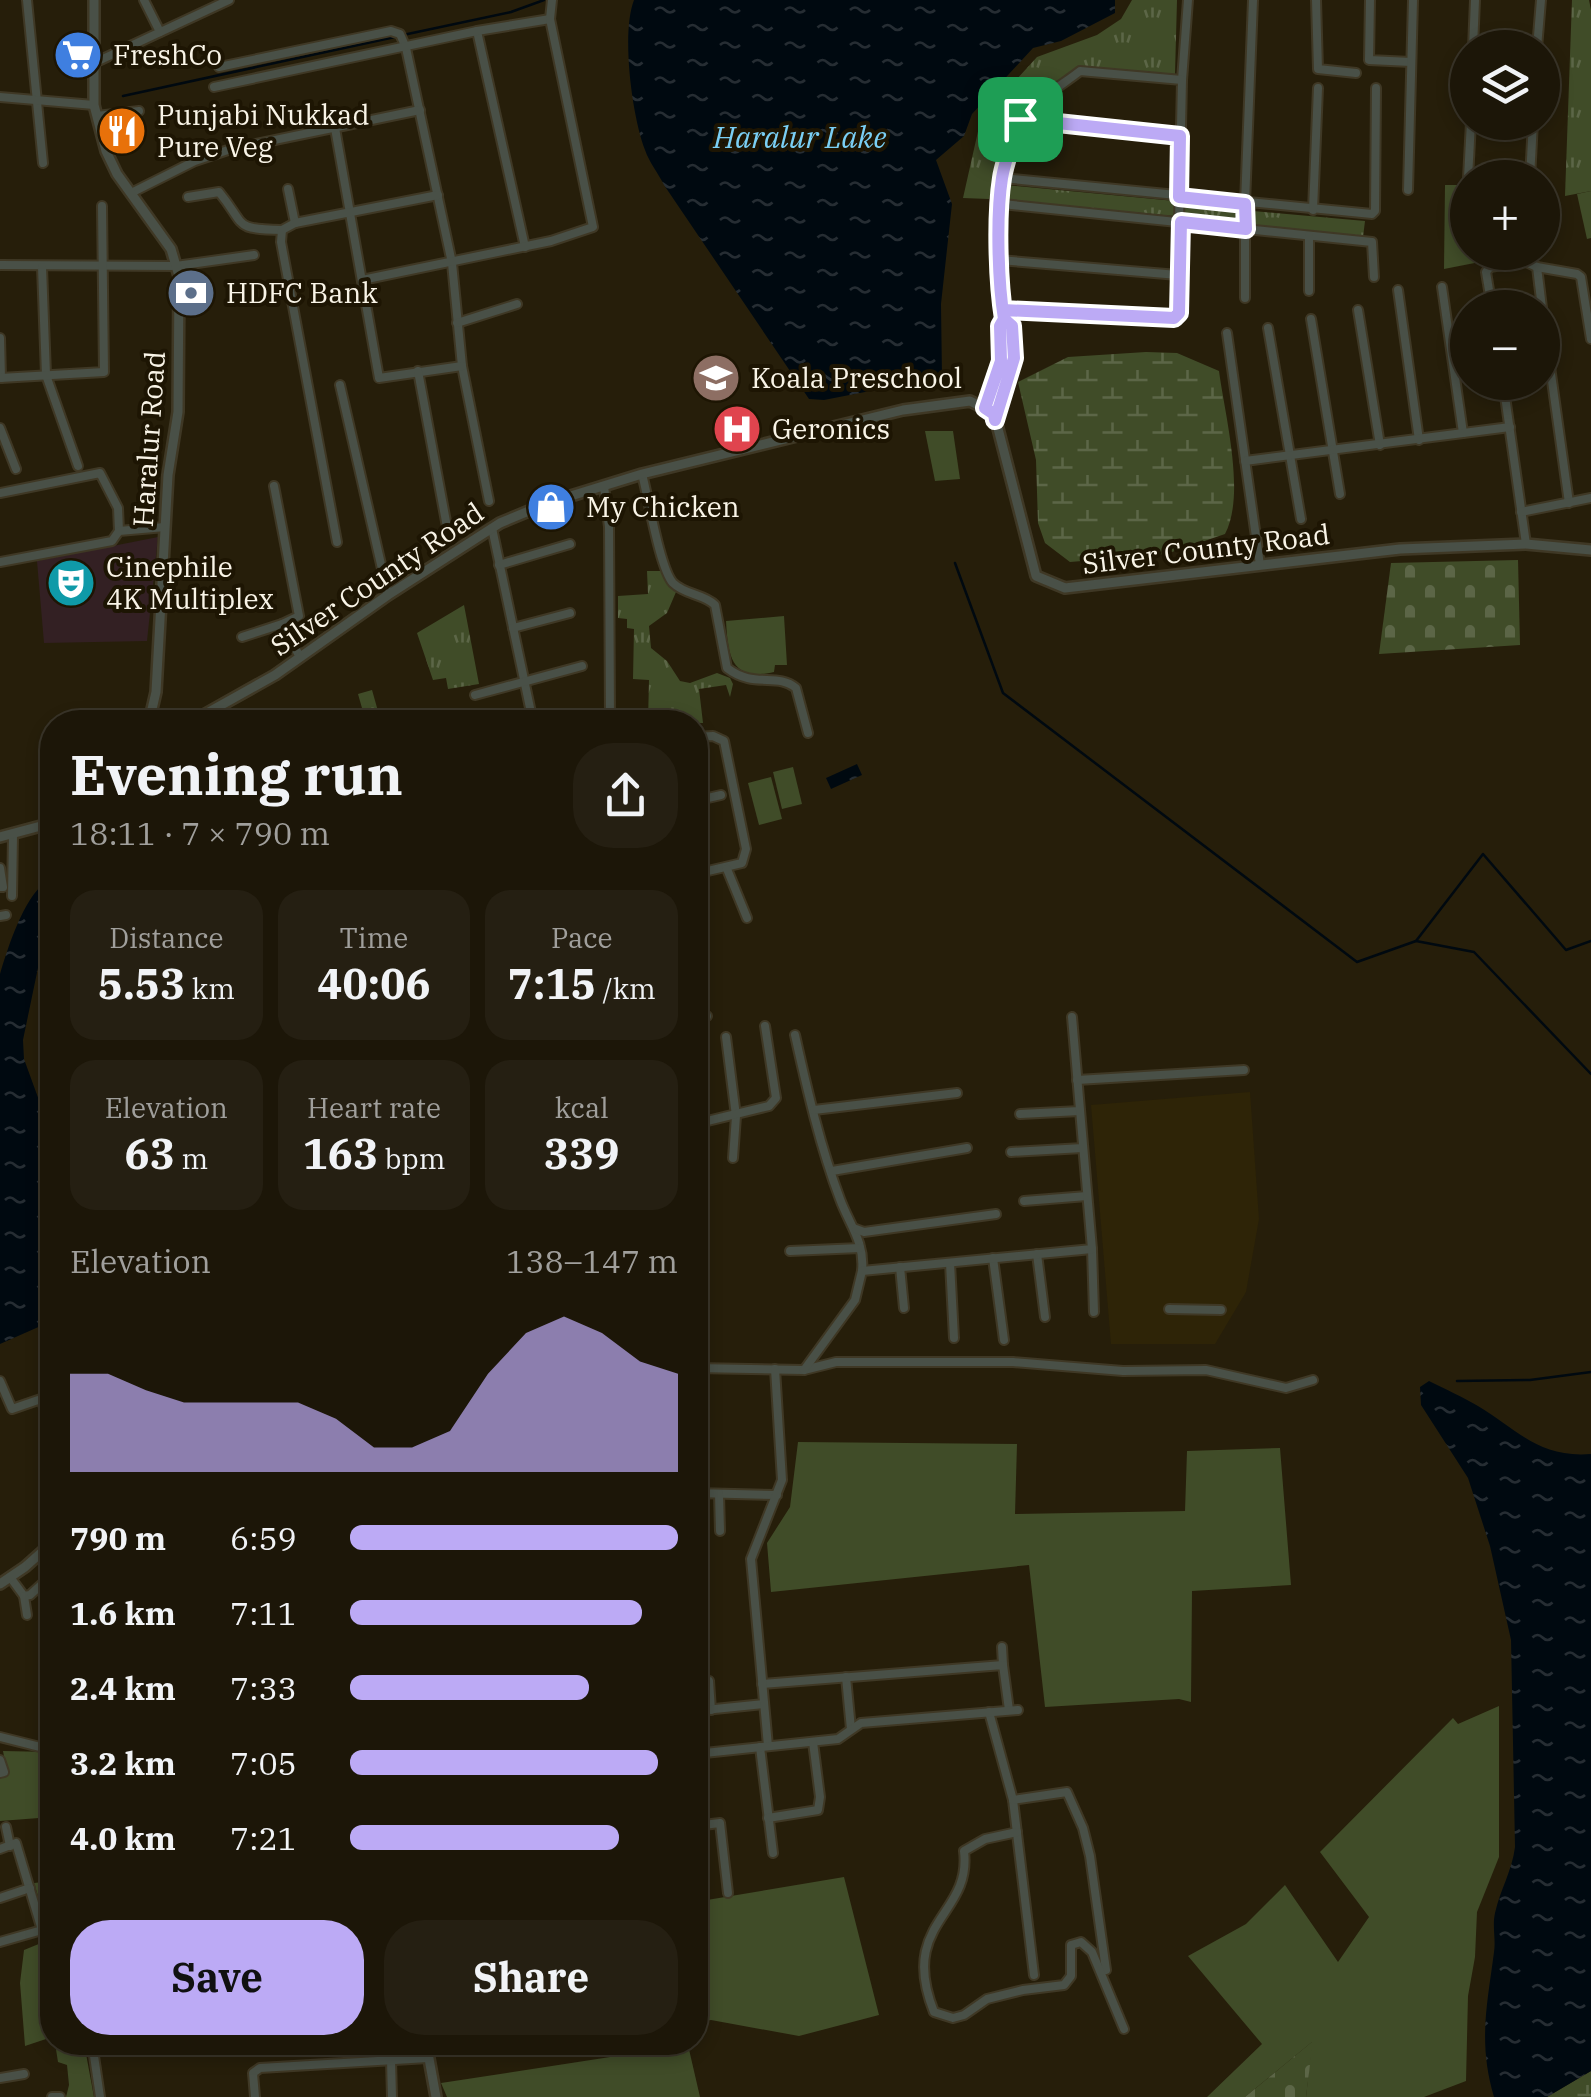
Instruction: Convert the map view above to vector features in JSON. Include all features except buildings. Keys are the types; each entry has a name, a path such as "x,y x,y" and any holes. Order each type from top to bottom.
{"street":[{"name":"Haralur Road","path":"94,0 96,110 106,151 171,250 180,294 178,412 168,475 152,710"},
{"path":"144,0 160,32"},
{"path":"198,0 203,11"},
{"path":"94,64 229,0"},
{"path":"362,280 526,247 592,227 550,19 552,0"},
{"path":"1004,314 1174,318 1179,313 1180,136 1188,0"},
{"path":"1245,298 1252,0"},
{"path":"1316,0 1318,69 1356,73"},
{"path":"1370,0 1368,59 1411,62"},
{"path":"1408,190 1412,0"},
{"path":"1474,30 1475,0"},
{"path":"1539,30 1541,0"},
{"path":"27,2 44,162"},
{"path":"214,88 403,40 550,19"},
{"path":"219,67 392,31 403,40 452,263 462,366 490,501"},
{"path":"477,31 526,247"},
{"path":"985,408 1001,361 1002,178 1020,119 1080,71 1182,80"},
{"path":"1313,210 1318,88"},
{"path":"1002,178 1370,214 1375,211 1376,88"},
{"path":"0,97 96,110 139,111"},
{"path":"131,192 194,161 231,149 420,110"},
{"path":"1020,119 1180,136"},
{"path":"335,128 379,378 462,366"},
{"path":"288,189 296,223"},
{"path":"188,196 218,192 247,230 282,230 296,223 438,195"},
{"path":"1002,204 1373,242 1374,277"},
{"path":"0,338 0,378 104,372 102,206"},
{"path":"282,230 281,242 337,542"},
{"path":"1308,292 1310,236"},
{"path":"0,264 176,266 254,254"},
{"path":"1000,260 1178,275"},
{"path":"42,266 46,375 78,466"},
{"path":"1550,270 1581,277 1591,338"},
{"path":"1442,286 1463,433"},
{"path":"1398,290 1419,440"},
{"path":"458,322 516,304"},
{"path":"1358,310 1380,445"},
{"path":"995,420 1014,358 1012,326 1004,314"},
{"path":"1311,319 1340,494"},
{"path":"1268,328 1301,520"},
{"path":"1227,332 1260,565"},
{"path":"418,371 448,527"},
{"path":"340,385 388,594"},
{"path":"1506,400 1526,544"},
{"path":"1555,400 1570,503"},
{"name":"Silver County Road","path":"213,710 275,675 388,594 492,528 548,503 642,474 903,410 970,401 994,414 1036,576 1065,588 1400,549 1526,544 1591,550"},
{"path":"1245,461 1510,427"},
{"path":"0,428 16,469"},
{"path":"0,494 100,473 118,508 119,531 112,541 0,562"},
{"path":"642,474 666,572 684,591 712,600 727,668 759,682 783,680 792,684 808,733"},
{"path":"242,636 298,616 274,486"},
{"path":"604,486 609,526 610,710"},
{"path":"1521,512 1591,498"},
{"path":"119,531 165,527"},
{"path":"492,528 530,710"},
{"path":"499,565 570,544"},
{"path":"513,628 570,614"},
{"path":"282,624 300,657"},
{"path":"475,695 582,666"},
{"path":"708,738 721,738 725,745 746,849 742,864 708,872"},
{"path":"708,798 721,796"},
{"path":"0,837 40,827"},
{"path":"12,835 12,896"},
{"path":"0,868 0,887"},
{"path":"727,869 747,918"},
{"path":"1072,1017 1094,1312"},
{"path":"708,1121 768,1106 776,1098 764,1026"},
{"path":"795,1034 840,1201 856,1229 862,1271 855,1300 804,1370"},
{"path":"726,1038 736,1116 733,1158"},
{"path":"1077,1080 1244,1070"},
{"path":"814,1110 957,1093"},
{"path":"1020,1114 1080,1111"},
{"path":"832,1171 967,1148"},
{"path":"1011,1152 1083,1148"},
{"path":"1024,1201 1087,1196"},
{"path":"856,1229 864,1232 996,1214"},
{"path":"790,1251 860,1248"},
{"path":"862,1271 1092,1249"},
{"path":"1037,1254 1045,1316"},
{"path":"994,1258 1004,1340"},
{"path":"950,1262 954,1338"},
{"path":"900,1267 904,1308"},
{"path":"1170,1309 1221,1310"},
{"path":"708,1368 804,1370 836,1362 1013,1362 1123,1371 1206,1370 1286,1388 1313,1380"},
{"path":"773,1853 751,1559 782,1480 775,1369"},
{"path":"0,1381 12,1409 40,1400"},
{"path":"708,1494 778,1495"},
{"path":"719,1494 720,1532"},
{"path":"0,1584 40,1553"},
{"path":"10,1577 24,1596 27,1615"},
{"path":"24,1596 40,1586"},
{"path":"708,1753 838,1739 862,1722 1014,1710 1002,1647"},
{"path":"762,1684 1003,1665"},
{"path":"846,1677 851,1729"},
{"path":"708,1682 711,1710"},
{"path":"708,1710 764,1704"},
{"path":"988,1712 1013,1800 1034,1975"},
{"path":"0,1737 40,1747"},
{"path":"768,1818 818,1810 813,1742"},
{"path":"0,1760 4,1772 0,1773"},
{"path":"1013,1800 1067,1792 1090,1856 1106,1970"},
{"path":"708,1824 720,1823 728,1894"},
{"path":"6,1828 10,1846"},
{"path":"1017,1832 985,1839 964,1851 966,1870 961,1886 929,1933 923,1960 927,1996 934,2012 953,2018 987,2000 1064,1985 1070,1976 1071,1946 1082,1942 1092,1952 1124,2029"},
{"path":"0,1850 16,1844 40,1923"},
{"path":"0,1898 30,1888"},
{"path":"0,1942 40,1931"},
{"path":"95,2055 100,2097"},
{"path":"428,2055 436,2097"},
{"path":"255,2097 253,2074 260,2068 428,2058"},
{"path":"391,2060 392,2097"},
{"path":"0,2078 24,2074"},
{"path":"52,2097 60,2097"}],"shaded area":[{"path":"158,537 147,641 44,643 37,561"},
{"path":"1250,1092 1259,1219 1246,1292 1215,1344 1111,1344 1091,1105"}],"green space":[{"path":"1132,0 1177,0 1175,74 1081,66 1012,121 989,199 963,198 981,118 1037,57 1097,35 1121,19"},
{"path":"1572,0 1589,0 1591,10 1591,191 1565,196"},
{"path":"1005,185 1175,201 1174,216 1004,200"},
{"path":"1445,185 1450,185 1450,268 1444,269"},
{"path":"1591,191 1591,238 1587,239 1577,194"},
{"path":"1185,203 1242,209 1241,224 1183,218"},
{"path":"1253,211 1365,221 1363,237 1252,227"},
{"path":"1177,353 1219,371 1234,477 1231,517 1225,534 1166,554 1070,562 1045,543 1038,523 1036,460 1018,382 1068,357"},
{"path":"925,431 953,431 960,479 935,481"},
{"path":"1518,560 1520,645 1379,654 1391,563"},
{"path":"647,571 662,571 676,592 667,613 649,626 651,648 667,661 680,681 690,683 717,673 730,678 730,697 726,685 699,689 701,710 648,710 649,680 633,679 634,629 627,628 627,619 618,618 618,596 648,594"},
{"path":"464,605 479,684 448,689 446,678 433,680 417,633"},
{"path":"784,616 787,665 775,665 774,672 760,674 740,669 728,645 726,621"},
{"path":"372,690 378,710 363,710 358,694"},
{"path":"793,767 802,804 782,809 773,772"},
{"path":"771,777 782,819 759,825 748,783"},
{"path":"798,1442 1017,1444 1015,1514 1185,1511 1187,1451 1280,1448 1291,1585 1192,1591 1191,1702 1179,1699 1045,1707 1029,1565 771,1592 767,1543 790,1507"},
{"path":"1499,1706 1499,1857 1477,1912 1468,1996 1466,2081 1424,2097 1306,2097 1312,2042 1245,2097 1207,2097 1262,2044 1188,1956 1246,1924 1285,1885 1338,1962 1369,1917 1320,1852 1453,1718 1458,1724"},
{"path":"3,1751 40,1752 40,1818 0,1821 0,1778 7,1773"},
{"path":"844,1877 879,2015 799,2036 708,2021 708,1900"},
{"path":"40,1943 40,2041 25,2046 20,1983 24,1950"},
{"path":"1313,2041 1306,2097 1245,2097"},
{"path":"57,2055 86,2055 94,2097 66,2097 67,2065 58,2062"},
{"path":"623,2055 690,2055 700,2097 447,2097 441,2083"},
{"path":"1591,2071 1591,2097 1547,2097"}],"water":[{"name":"Haralur Lake","path":"634,0 1115,0 1115,13 1061,41 1033,48 972,114 964,136 936,160 952,204 941,304 942,377 824,400 809,399 647,154 630,75 628,33"},
{"path":"857,764 862,775 831,789 826,778"},
{"path":"40,887 40,960 23,1040 24,1059 40,1103 40,1326 0,1344 0,974 23,912"},
{"path":"1429,1381 1543,1447 1591,1454 1591,2071 1547,2097 1494,2097 1486,2059 1494,1918 1515,1847 1511,1640 1490,1546 1468,1478 1421,1405 1420,1387"}],"waterway":[{"path":"403,35 511,12 544,0"},
{"path":"123,96 395,37"},
{"path":"955,563 1003,693 1357,962 1416,941 1483,854 1566,950 1591,941"},
{"path":"1416,941 1474,952 1591,1074"},
{"path":"1457,1381 1530,1380 1591,1372"}],"place":[{"name":"FreshCo","path":"78,55"},
{"name":"Punjabi Nukkad Pure Veg","path":"122,131"},
{"name":"HDFC Bank","path":"191,293"},
{"name":"Koala Preschool","path":"716,378"},
{"name":"Geronics","path":"737,429"},
{"name":"My Chicken","path":"551,507"},
{"name":"Cinephile 4K Multiplex","path":"71,583"}],"route":[{"path":"1020,119 1180,136 1179,197 1245,204 1246,229 1181,222 1179,313 1174,318 1003,310 1004,319 1012,326 1014,358 995,420 994,414 985,408 1001,361 1002,178 1020,119"}]}
